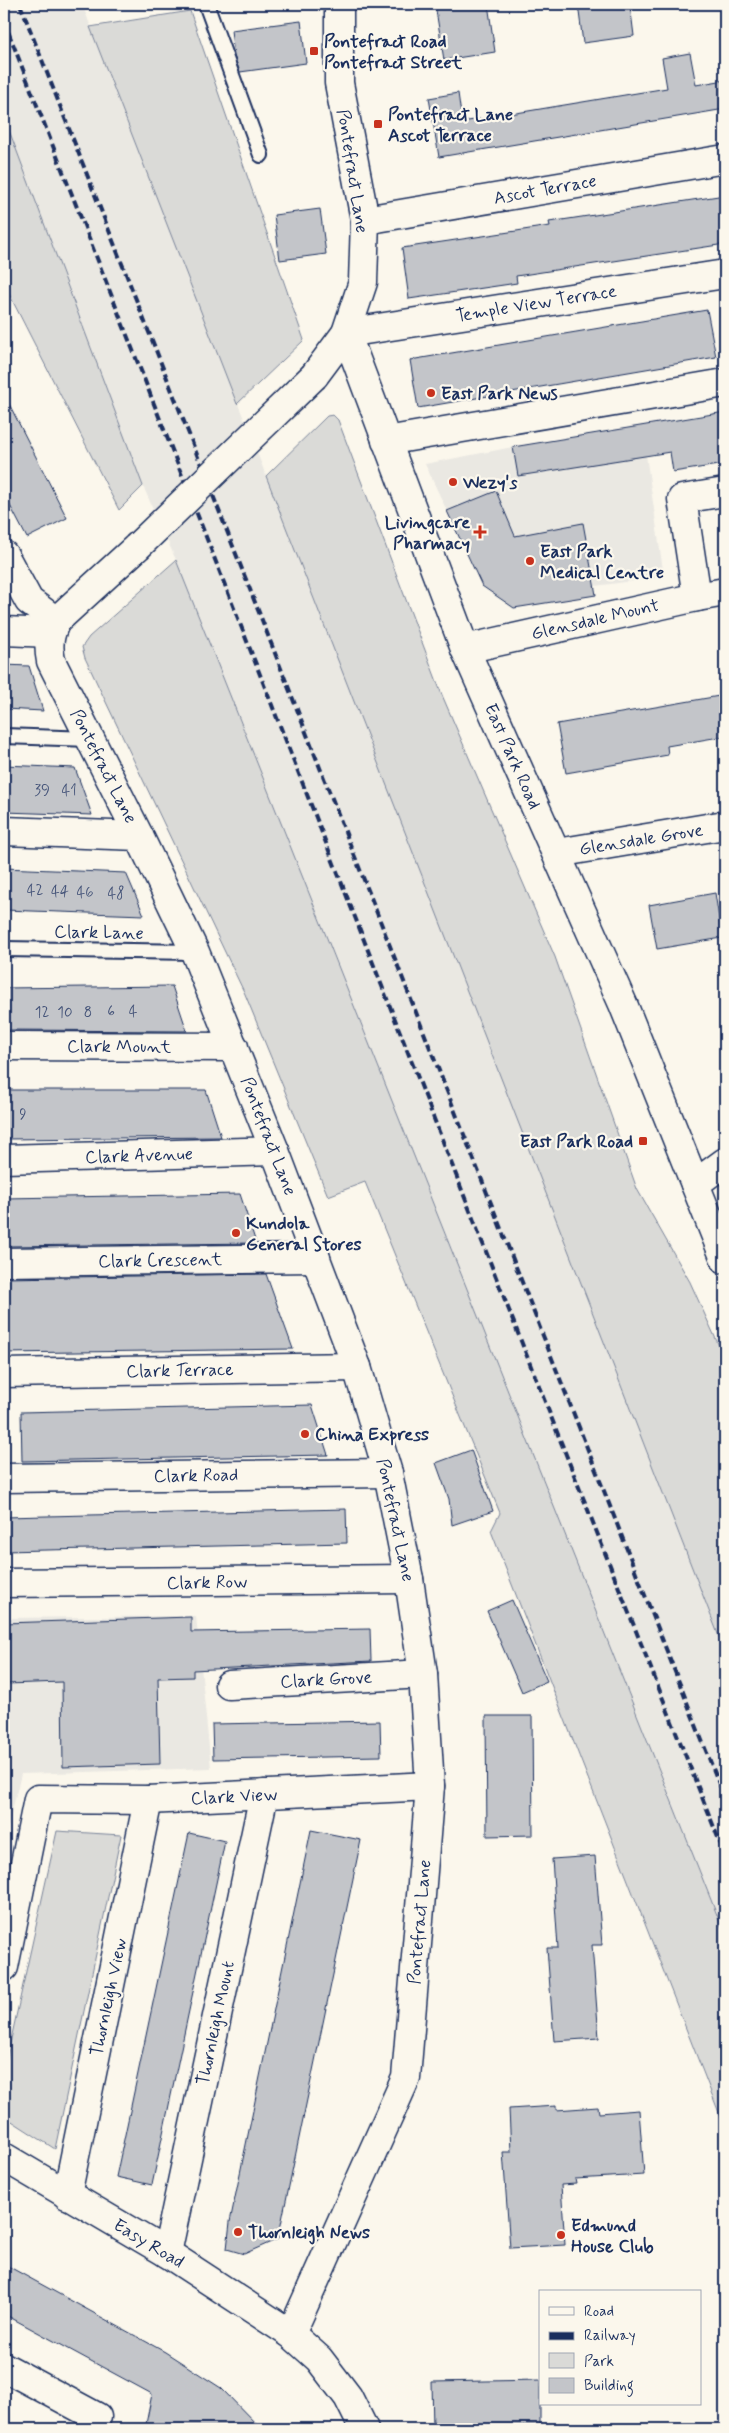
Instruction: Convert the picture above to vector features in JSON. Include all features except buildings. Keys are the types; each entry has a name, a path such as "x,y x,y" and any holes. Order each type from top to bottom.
{"street":[{"name":"Pontefract Lane","path":"291,2334 406,2078 430,1786 423,1674 410,1579 388,1473 357,1367 275,1151 195,952 51,661 48,647 53,627 314,376 346,333 363,282 364,220 339,83 339,4"},
{"name":"Ascot Terrace","path":"364,220 725,159"},
{"name":"Temple View Terrace","path":"346,333 725,274"},
{"name":"East Park Road","path":"346,333 465,649 623,1004 725,1259"},
{"path":"386,441 725,383"},
{"path":"697,596 682,499 725,492"},
{"path":"4,555 29,601 53,627"},
{"name":"Glensdale Mount","path":"465,649 697,596 725,592"},
{"path":"4,631 53,627"},
{"name":"Glensdale Grove","path":"557,853 725,825"},
{"path":"4,831 139,836"},
{"name":"Clark Mount","path":"4,1046 234,1046"},
{"name":"Clark Avenue","path":"4,1159 275,1151"},
{"path":"695,1184 725,1162"},
{"name":"Clark Crescent","path":"4,1262 316,1258"},
{"name":"Clark Terrace","path":"4,1374 357,1367"},
{"name":"Clark Road","path":"4,1478 388,1473"},
{"name":"Clark Row","path":"4,1583 410,1579"},
{"name":"Clark Grove","path":"229,1684 423,1674"},
{"name":"Clark View","path":"4,1967 38,1799 148,1800 430,1786"},
{"name":"Thornleigh Mount","path":"167,2253 264,1794"},
{"name":"Thornleigh View","path":"67,2195 148,1800"},
{"name":"Easy Road","path":"4,2157 167,2253 291,2334"},
{"path":"291,2334 319,2359 348,2398 364,2429"},
{"path":"4,2367 97,2417"}],"lane":[{"path":"206,4 261,155"},
{"path":"4,736 90,739"},
{"name":"Clark Lane","path":"4,949 195,952"}],"shaded area":[{"path":"4,4 82,4 725,1652 725,1935 176,560 143,486 4,117"},
{"path":"513,447 518,476 646,455 664,577 595,586 596,595 514,608 482,586 425,464"},
{"path":"196,1616 211,1768 21,1774 4,1844 4,1618"}],"green space":[{"path":"190,11 304,340 237,404 90,27"},
{"path":"4,117 143,486 119,510 4,284"},
{"path":"333,415 338,420 442,695 555,957 637,1189 690,1282 725,1359 725,1652 266,476 327,416"},
{"path":"176,560 725,1935 725,2128 491,1531 500,1513 365,1182 328,1196 245,994 85,658 82,647 89,637"},
{"path":"57,1831 121,1835 55,2149 4,2116 4,2071"}],"railway":[{"path":"20,4 725,1799"},
{"path":"4,21 532,1369 725,1855"}],"place":[{"name":"Pontefract Road Pontefract Street","path":"314,51"},
{"name":"Pontefract Lane Ascot Terrace","path":"378,124"},
{"name":"East Park News","path":"431,393"},
{"name":"Wezy's","path":"453,482"},
{"name":"Livingcare Pharmacy","path":"480,532"},
{"name":"East Park Medical Centre","path":"530,561"},
{"name":"East Park Road","path":"643,1141"},
{"name":"Kundola General Stores","path":"236,1233"},
{"name":"China Express","path":"305,1434"},
{"name":"Thornleigh News","path":"238,2232"},
{"name":"Edmund House Club","path":"561,2235"}]}
